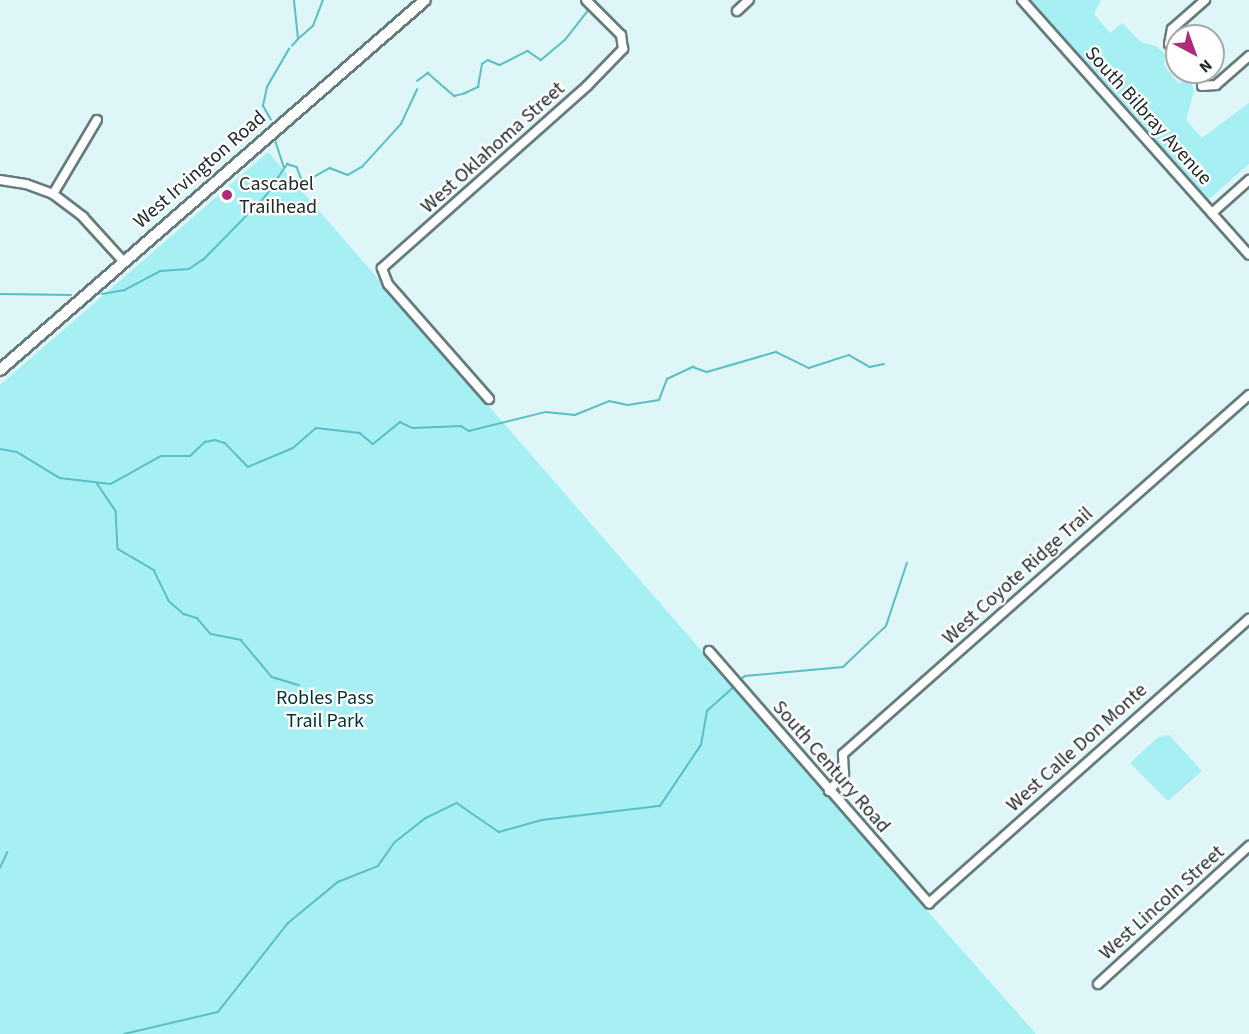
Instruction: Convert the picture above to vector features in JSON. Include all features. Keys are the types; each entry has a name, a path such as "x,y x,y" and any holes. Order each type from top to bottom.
{"main road":[{"name":"West Irvington Road","path":"0,370 425,0"}],"street":[{"name":"West Oklahoma Street","path":"489,399 388,284 382,268 587,86 623,49 621,35 586,0"},
{"path":"736,11 749,0"},
{"name":"South Bilbray Avenue","path":"1022,0 1249,255"},
{"path":"1178,24 1205,0"},
{"path":"1202,86 1216,85 1249,56"},
{"path":"54,194 98,120"},
{"path":"0,180 26,184 54,194 83,217 123,261"},
{"path":"1212,213 1249,180"},
{"name":"West Coyote Ridge Trail","path":"830,791 844,774 843,754 1249,395"},
{"name":"West Calle Don Monte","path":"929,903 1249,619"},
{"name":"South Century Road","path":"709,651 929,903"},
{"name":"West Lincoln Street","path":"1098,984 1249,846"}],"green space":[{"path":"1029,0 1101,0 1094,14 1110,33 1122,23 1141,42 1156,46 1165,54 1165,84 1192,84 1194,91 1186,120 1202,138 1249,103 1249,164 1208,200"},
{"name":"Robles Pass Trail Park","path":"268,152 1036,1034 0,1034 0,385"},
{"path":"1169,735 1202,771 1168,801 1130,763 1158,737"}],"waterway":[{"path":"292,46 298,39 294,0"},
{"path":"298,39 313,26 323,0"},
{"path":"417,81 428,73 454,96 463,94 478,87 482,64 488,60 500,65 528,51 541,60 565,40 589,9"},
{"path":"271,120 263,106 267,87 289,49"},
{"path":"102,294 125,290 160,271 189,269 204,259 265,197 287,164 297,167 303,183 330,168 348,175 362,167 401,124 417,90"},
{"path":"276,142 284,167"},
{"path":"0,294 71,295"},
{"path":"0,449 17,452 60,478 111,484 161,456 190,456 205,442 215,440 225,443 248,467 293,448 316,428 360,433 373,444 400,422 413,428 461,426 469,431 546,412 575,415 609,401 628,405 659,400 667,379 693,367 707,372 776,352 809,368 849,355 870,367 884,364"},
{"path":"97,483 116,511 118,549 154,570 169,601 184,614 197,618 211,634 241,640 272,677 299,685"},
{"path":"740,680 745,676 843,667 886,626 907,563"},
{"path":"124,1034 218,1012 288,923 338,882 378,866 395,842 426,818 457,803 499,832 542,820 660,806 701,745 707,711 735,686"},
{"path":"0,868 7,853"}],"place":[{"name":"Cascabel Trailhead","path":"227,195"}]}
